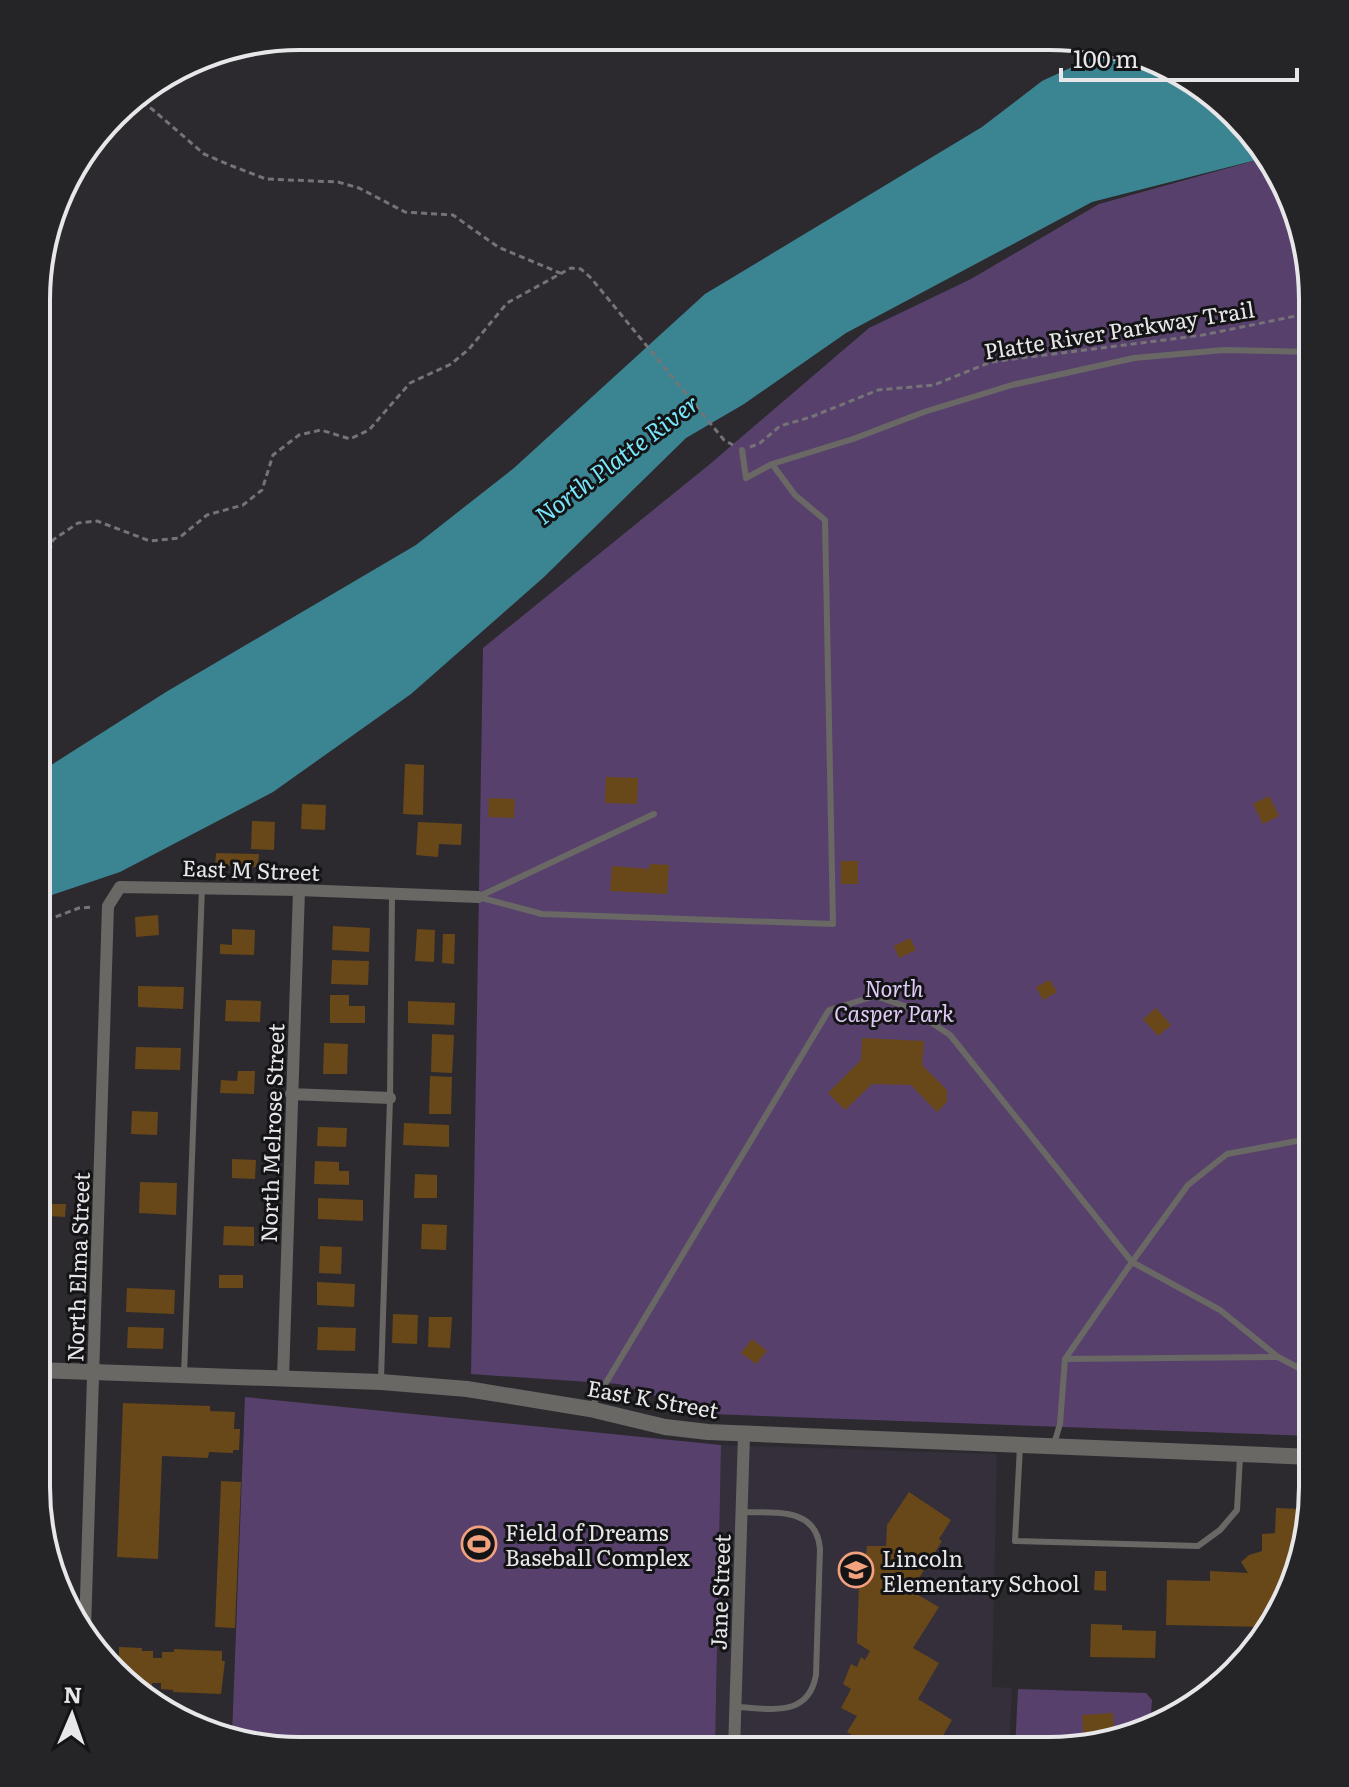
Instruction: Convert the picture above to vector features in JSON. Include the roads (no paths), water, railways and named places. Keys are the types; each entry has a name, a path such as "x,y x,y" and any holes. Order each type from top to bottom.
{"street":[{"name":"East M Street","path":"108,906 120,887 478,897"},
{"name":"North Melrose Street","path":"283,1378 299,890"},
{"name":"North Elma Street","path":"85,1616 108,906"},
{"path":"291,1094 390,1098"},
{"name":"East K Street","path":"50,1370 381,1382 467,1389 590,1409 665,1427 744,1435 1298,1456"},
{"name":"Jane Street","path":"734,1737 744,1435"}],"lane":[{"path":"742,450 746,478 772,464 1012,385 1134,358 1224,350 1299,352"},
{"path":"478,897 542,914 833,924 825,520 795,495 772,464"},
{"path":"478,897 654,814"},
{"path":"184,1375 202,887"},
{"path":"381,1382 390,1098 392,895"},
{"path":"590,1409 829,1010 875,996 908,1007 950,1035 1132,1262 1220,1310 1278,1357 1298,1368"},
{"path":"1053,1447 1060,1424 1065,1359 1188,1185 1227,1154 1298,1141"},
{"path":"1065,1359 1278,1357"},
{"path":"1020,1446 1015,1541 1198,1546 1220,1530 1237,1510 1240,1454"},
{"path":"735,1707 780,1709 798,1705 815,1684 817,1659 820,1549 816,1532 811,1524 796,1515 741,1512"}],"water":[{"name":"North Platte River","path":"1097,55 1145,69 1188,92 1214,112 1256,160 1092,202 846,333 744,404 686,438 544,577 411,694 273,792 120,872 50,896 50,766 166,692 416,545 514,468 705,294 982,127 1042,81"}],"place":[{"name":"Field of Dreams Baseball Complex","path":"479,1544"},
{"name":"Lincoln Elementary School","path":"856,1570"}],"park label":[{"name":"North Casper Park","path":"894,1000"}]}
